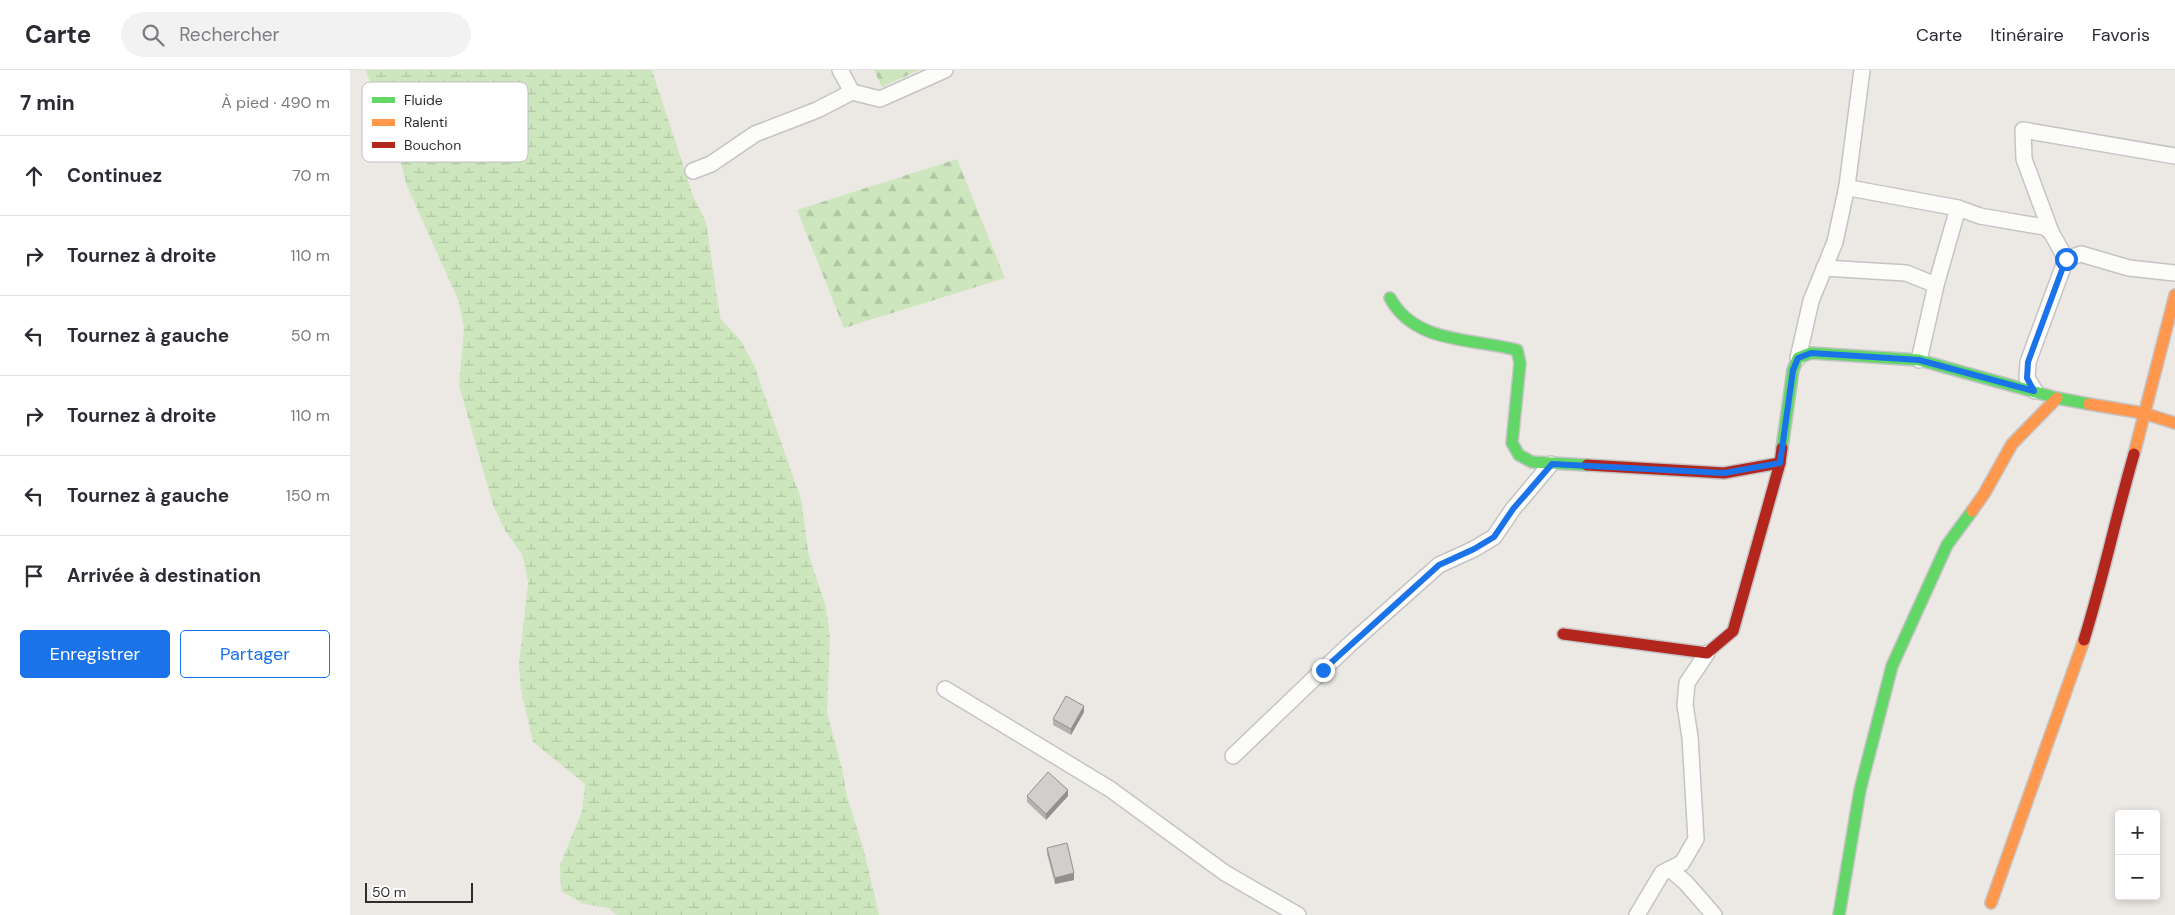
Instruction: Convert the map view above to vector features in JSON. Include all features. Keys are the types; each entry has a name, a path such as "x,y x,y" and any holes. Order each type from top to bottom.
{"street":[{"path":"840,70 852,92"},
{"path":"693,171 711,164 755,134 817,110 852,92 880,99 945,70"},
{"path":"1636,915 1662,873 1682,863 1696,839 1690,737 1685,705 1688,684 1707,653 1733,631 1780,463 1793,370 1798,358 1811,301 1834,242 1847,186 1862,70"},
{"path":"2034,391 2027,378 2028,362 2066,259 2051,232 2024,160 2022,130 2175,156"},
{"path":"1847,186 1958,208 1980,216 2044,227 2051,232"},
{"path":"1919,360 1936,285 1958,208"},
{"path":"2066,259 2081,254 2129,268 2175,273"},
{"path":"1824,268 1906,273 1936,285"},
{"path":"1991,903 2067,692 2098,595 2112,531 2135,450 2143,413 2160,358 2175,295"},
{"path":"1390,298 1394,309 1408,324 1426,332 1517,350 1520,363 1512,443 1518,455 1532,462 1724,473 1780,463"},
{"path":"1798,358 1811,353 1919,360 2057,398 2143,413 2175,423"},
{"path":"1839,915 1860,790 1876,735 1892,666 1947,545 1984,494 2012,444 2057,398"},
{"path":"1233,756 1349,645 1439,565 1474,549 1494,537 1513,509 1552,464"},
{"path":"1563,634 1707,653"},
{"path":"945,689 1110,789 1225,872 1298,915"},
{"path":"1670,869 1686,883 1714,915"}],"green space":[{"path":"365,70 652,70 693,196 706,222 720,318 741,341 754,365 801,499 809,556 826,607 830,637 827,713 842,768 847,797 864,851 879,915 617,915 608,908 584,904 561,891 560,865 582,811 585,784 533,742 521,690 519,664 528,583 523,556 505,530 493,505 459,385 464,328 459,302 407,186 401,162 528,162 528,82 371,82"},
{"path":"874,70 919,70 882,87"},
{"path":"957,159 1005,278 844,328 797,210"}],"building":[{"path":"1066,696 1084,706 1071,729 1053,719"},
{"path":"1048,772 1068,790 1046,814 1027,796"},
{"path":"1067,843 1074,873 1055,878 1047,848"}],"traffic: fast":[{"path":"1390,298 1401,313 1414,324 1429,332 1517,350 1520,363 1512,443 1519,455 1532,462 1587,465"},
{"path":"1782,448 1793,370 1798,358 1811,353 1919,360 2057,398 2089,404"},
{"path":"1839,915 1860,790 1892,666 1947,545 1972,511"}],"traffic: slow":[{"path":"2134,454 2175,295"},
{"path":"1972,511 1984,494 2012,444 2057,398"},
{"path":"2089,404 2143,413 2175,423"},
{"path":"1991,903 2084,640"}],"traffic: jam":[{"path":"1563,634 1707,653 1733,631 1780,463 1782,448"},
{"path":"2084,640 2134,454"},
{"path":"1587,465 1724,473 1780,463"}],"route":[{"path":"1323,670 1439,565 1474,549 1494,537 1513,509 1552,464 1724,473 1780,463 1785,439 1793,370 1798,358 1811,353 1919,360 1954,371 2034,391 2027,378 2028,362 2066,259"}]}
